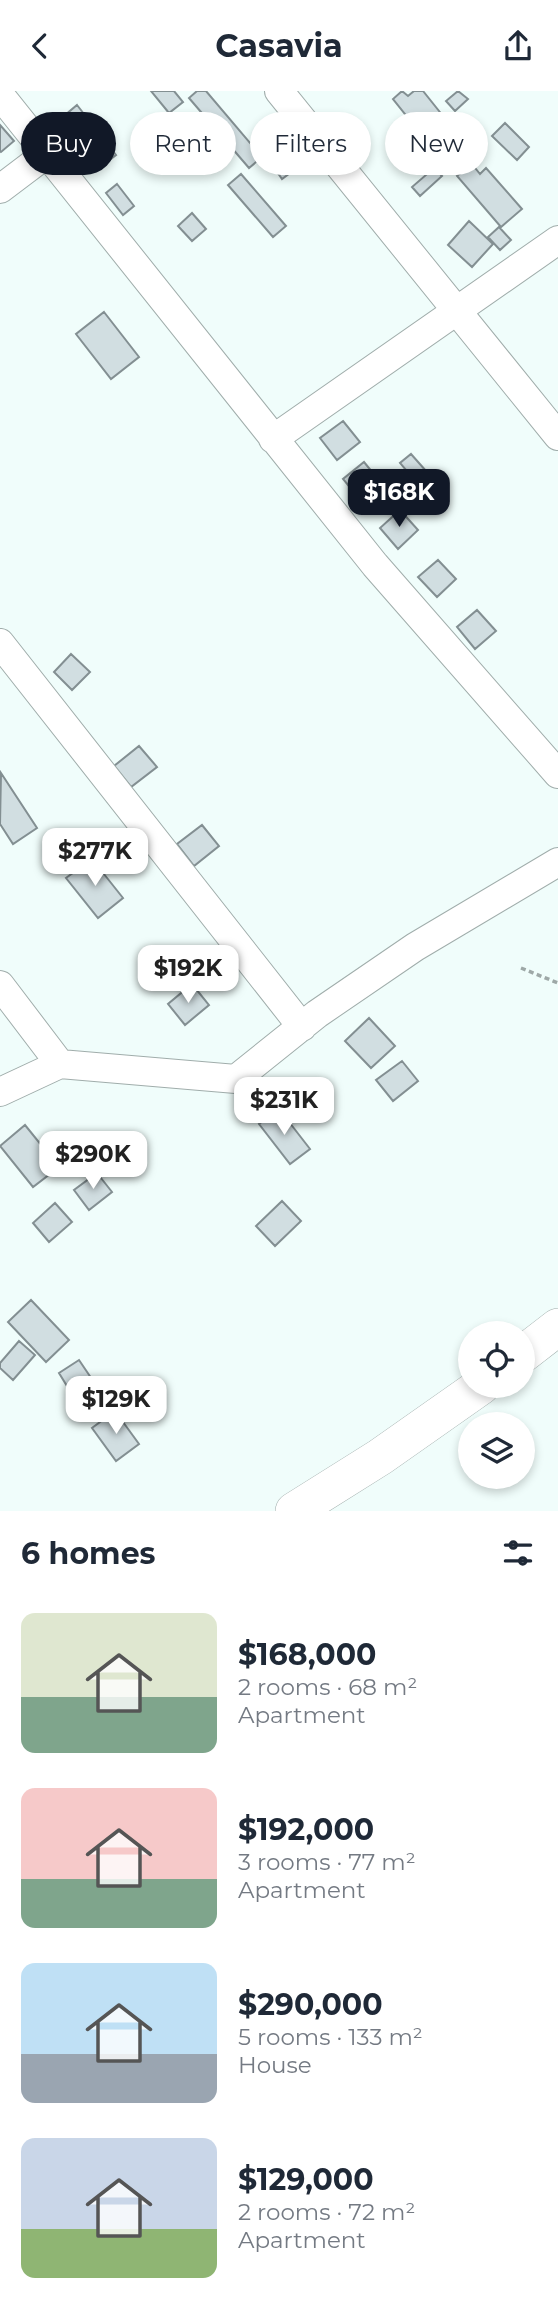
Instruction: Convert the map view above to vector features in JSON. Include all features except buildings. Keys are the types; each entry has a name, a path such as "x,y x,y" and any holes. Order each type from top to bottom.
{"main road":[{"path":"535,1345 558,1327"},
{"path":"294,1511 380,1457 464,1398"}],"street":[{"path":"279,91 558,436"},
{"path":"3,94 21,120"},
{"path":"0,189 21,173"},
{"path":"61,175 374,565 558,774"},
{"path":"274,439 558,240"},
{"path":"0,643 302,1027"},
{"path":"0,1092 60,1064 236,1079 302,1027 415,947 558,862"},
{"path":"0,985 60,1064"}],"path":[{"path":"521,968 558,983"}]}
